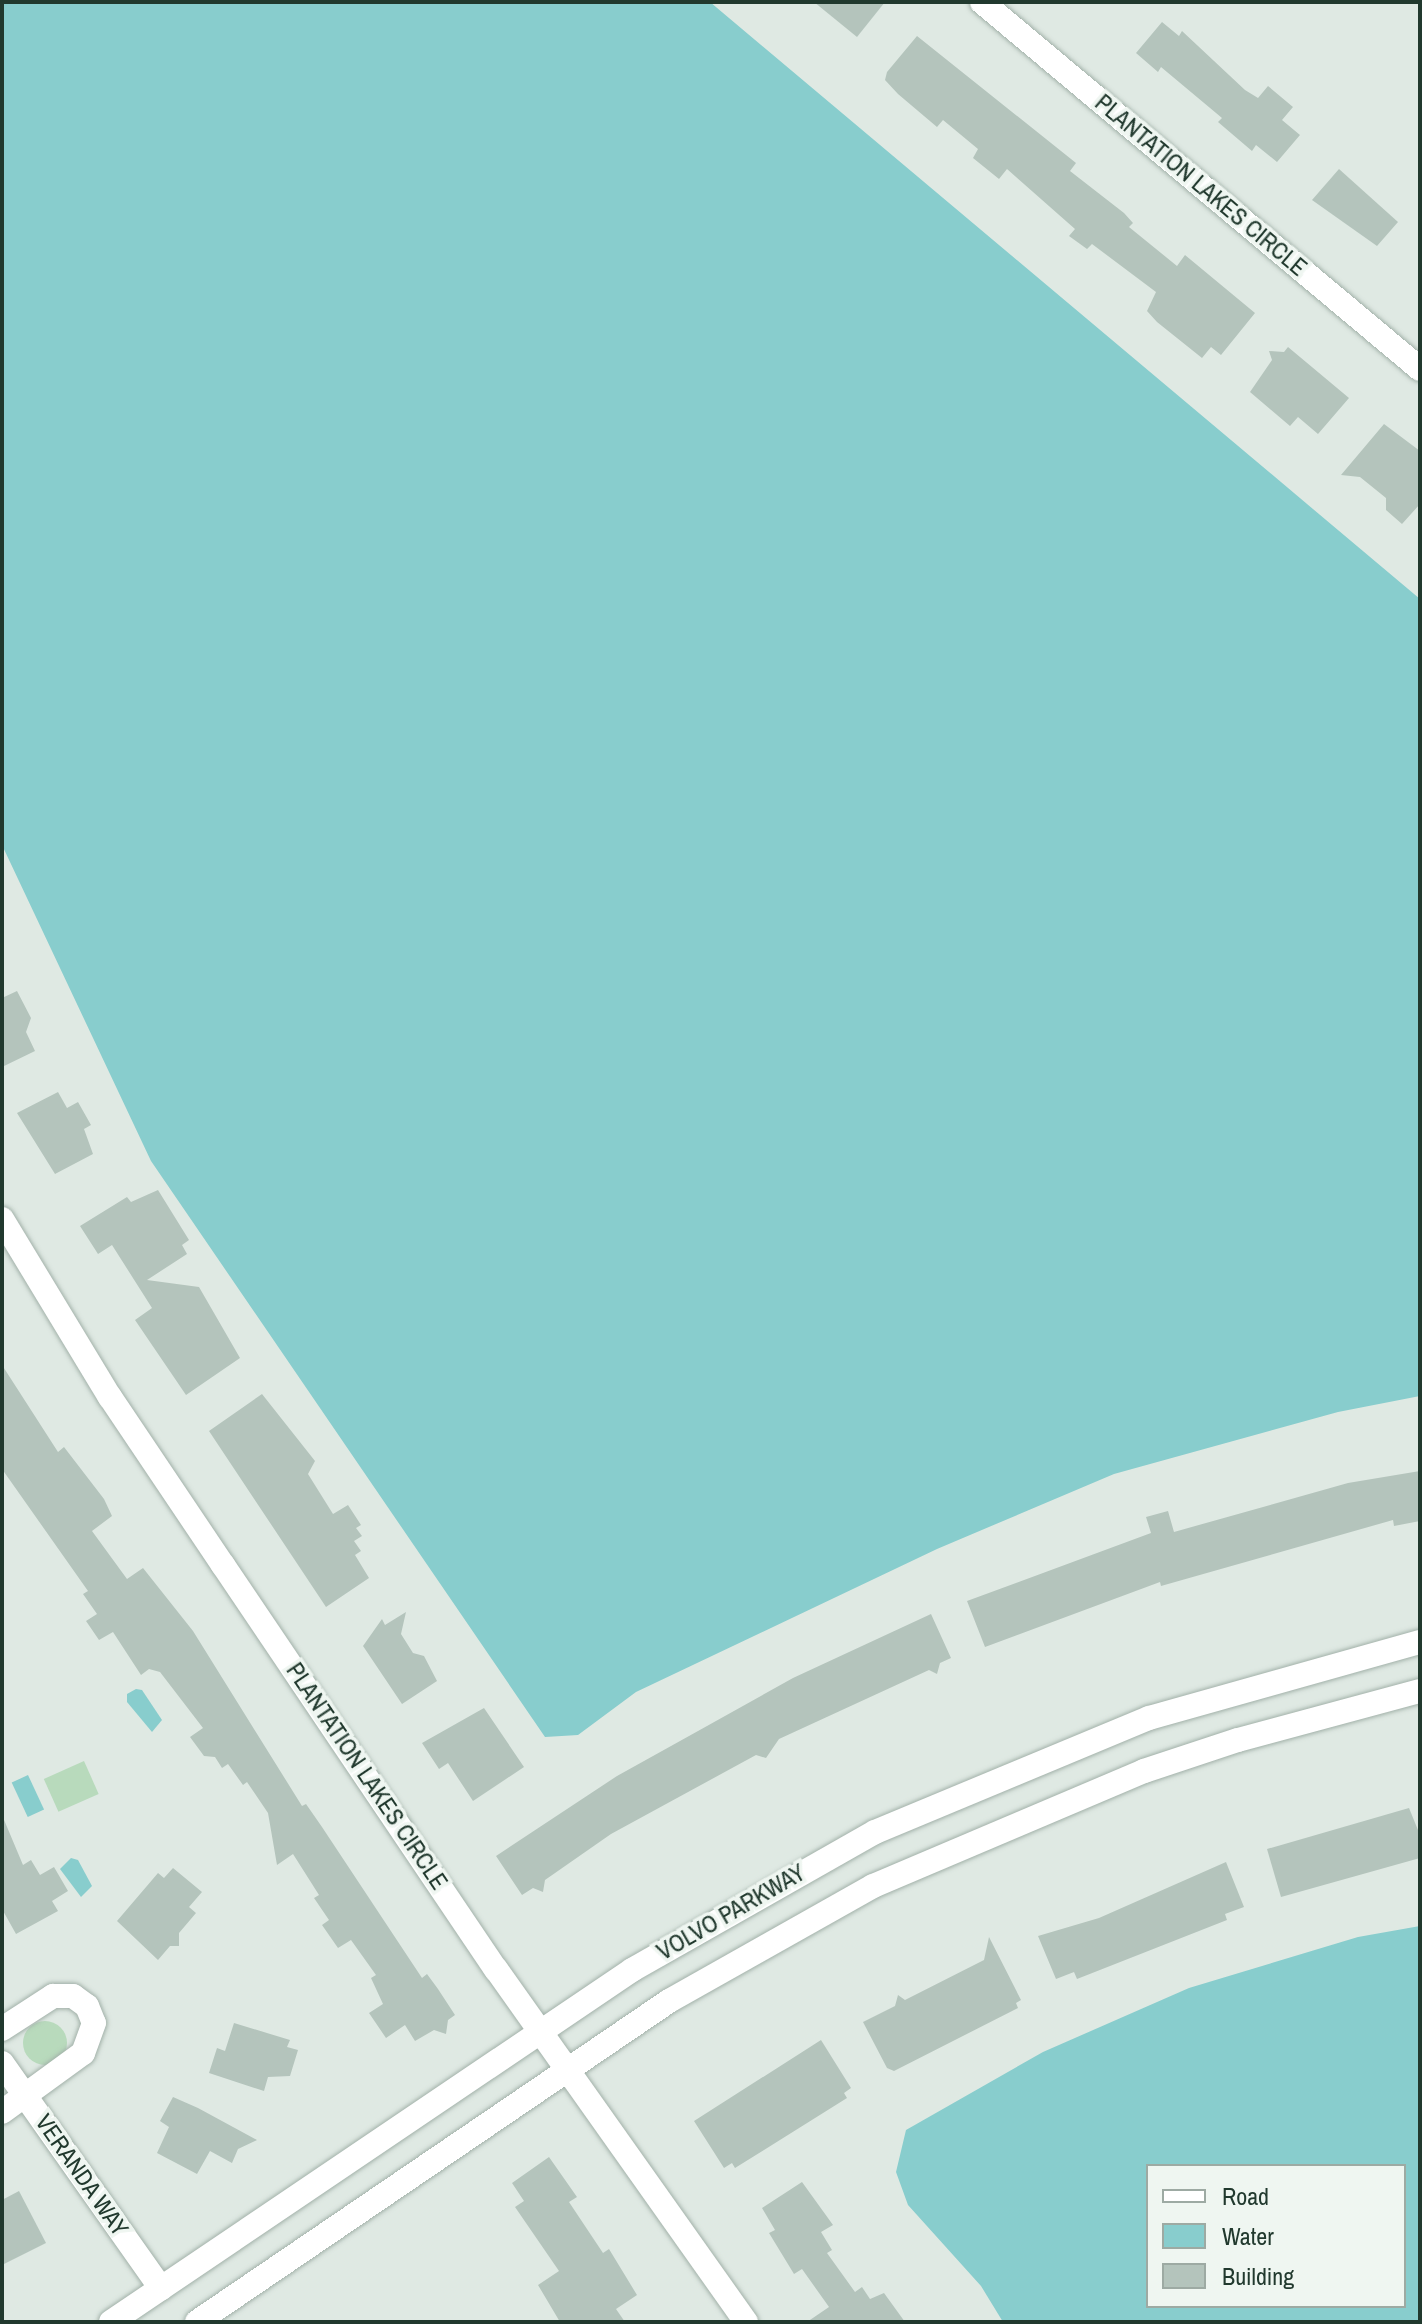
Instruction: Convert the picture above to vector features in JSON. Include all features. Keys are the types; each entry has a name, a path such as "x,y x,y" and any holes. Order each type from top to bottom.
{"main road":[{"name":"PLANTATION LAKES CIRCLE","path":"982,2 1420,369"},
{"name":"PLANTATION LAKES CIRCLE","path":"2,1219 110,1397 542,2030 746,2322"},
{"name":"VOLVO PARKWAY","path":"111,2322 542,2030 710,1922 875,1832 965,1791 1149,1718 1420,1642"},
{"name":"VOLVO PARKWAY","path":"197,2322 669,2001 786,1932 962,1845 1238,1740 1420,1691"},
{"path":"2,2029 53,1996 78,1999 87,2006 94,2023 83,2053 2,2112"},
{"name":"VERANDA WAY","path":"2,2063 161,2288"}],"green space":[{"path":"84,1761 99,1794 58,1812 44,1779"},
{"path":"45,2021 61,2027 67,2043 61,2059 45,2065 29,2059 23,2043 29,2027"}],"water":[{"path":"2,2 710,2 1420,599 1420,1396 1338,1412 1114,1474 937,1549 636,1692 578,1735 545,1737 151,1161 2,845"},
{"path":"136,1689 142,1690 162,1720 152,1732 127,1702 127,1694"},
{"path":"28,1775 44,1809 28,1817 12,1783"},
{"path":"71,1858 78,1860 92,1886 81,1897 60,1869"},
{"path":"1420,1926 1420,2322 1003,2322 981,2286 908,2205 896,2172 906,2130 1043,2052 1189,1988 1358,1937"}],"building":[{"path":"814,2 885,2 857,37"},
{"path":"1162,22 1179,36 1182,31 1245,90 1258,98 1268,86 1293,107 1282,120 1300,135 1277,162 1256,145 1252,151 1218,122 1222,118 1161,67 1158,72 1136,53"},
{"path":"917,36 1076,163 1070,171 1124,213 1133,223 1129,227 1177,266 1185,255 1255,313 1221,355 1211,347 1202,358 1157,322 1147,311 1156,292 1092,244 1087,249 1069,236 1075,229 1007,169 999,179 973,158 978,149 943,120 937,127 898,94 885,80 887,72"},
{"path":"1339,169 1398,222 1377,246 1312,200"},
{"path":"1288,347 1349,398 1318,434 1298,417 1290,426 1250,392 1272,360 1269,351 1284,352"},
{"path":"1384,424 1420,451 1420,504 1402,524 1386,510 1386,498 1360,477 1341,475"},
{"path":"17,991 31,1018 26,1032 35,1051 2,1067 2,998"},
{"path":"58,1092 67,1108 78,1102 91,1125 84,1129 93,1154 55,1174 17,1113"},
{"path":"158,1190 189,1240 182,1245 187,1254 147,1280 199,1287 240,1358 186,1395 135,1320 152,1308 112,1245 98,1254 80,1226 127,1197 131,1202"},
{"path":"2,1365 58,1452 64,1447 104,1499 112,1516 92,1531 127,1579 143,1568 193,1631 302,1806 306,1804 422,1978 427,1974 438,1989 455,2015 448,2020 446,2034 434,2030 415,2041 405,2025 386,2038 369,2013 383,2004 371,1978 376,1975 351,1940 338,1948 322,1925 329,1920 314,1898 319,1895 293,1854 277,1865 268,1813 247,1782 243,1785 228,1764 222,1768 215,1757 204,1756 190,1737 203,1728 160,1672 149,1669 141,1675 113,1632 99,1640 86,1621 97,1614 83,1594 88,1591 2,1469"},
{"path":"262,1394 315,1461 308,1474 333,1514 348,1505 361,1525 356,1528 362,1536 354,1541 361,1551 355,1555 369,1578 326,1607 209,1431"},
{"path":"1420,1471 1420,1521 1394,1526 1393,1520 1161,1586 1160,1582 985,1647 967,1601 1151,1533 1146,1517 1168,1511 1174,1532 1348,1483"},
{"path":"406,1612 401,1634 413,1653 424,1656 437,1681 402,1704 363,1646 382,1619 385,1625"},
{"path":"931,1614 951,1658 940,1663 937,1674 929,1670 779,1739 766,1758 756,1755 611,1834 545,1880 543,1892 533,1888 522,1895 496,1856 617,1776 793,1678"},
{"path":"484,1708 524,1767 473,1801 448,1763 439,1769 422,1743"},
{"path":"1409,1808 1420,1835 1420,1858 1281,1897 1267,1849"},
{"path":"2,1815 23,1865 31,1860 40,1875 54,1867 68,1891 52,1901 58,1911 16,1934 2,1909"},
{"path":"1226,1862 1244,1907 1225,1914 1227,1920 1077,1979 1074,1972 1056,1979 1038,1936 1099,1918"},
{"path":"173,1868 202,1892 189,1907 196,1913 179,1933 179,1946 170,1946 158,1960 117,1921 158,1873 164,1878"},
{"path":"989,1937 1021,2000 1016,2003 1018,2008 894,2071 887,2068 863,2022 895,2006 898,1995 905,2000 984,1960"},
{"path":"234,2023 290,2040 287,2047 298,2050 290,2076 268,2077 264,2091 209,2073 217,2048 225,2051"},
{"path":"821,2040 851,2088 844,2093 847,2098 735,2168 732,2163 724,2168 694,2121"},
{"path":"173,2097 257,2140 238,2149 232,2163 210,2151 197,2174 157,2153 169,2127 160,2121"},
{"path":"549,2157 577,2197 569,2202 603,2253 609,2249 637,2295 616,2309 625,2322 560,2322 538,2285 559,2271 515,2207 524,2201 512,2183"},
{"path":"802,2182 833,2225 821,2232 832,2250 827,2253 855,2292 862,2287 870,2299 884,2293 905,2322 807,2322 829,2307 802,2269 794,2274 769,2233 775,2230 762,2208"},
{"path":"19,2191 46,2243 2,2265 2,2200"}]}
